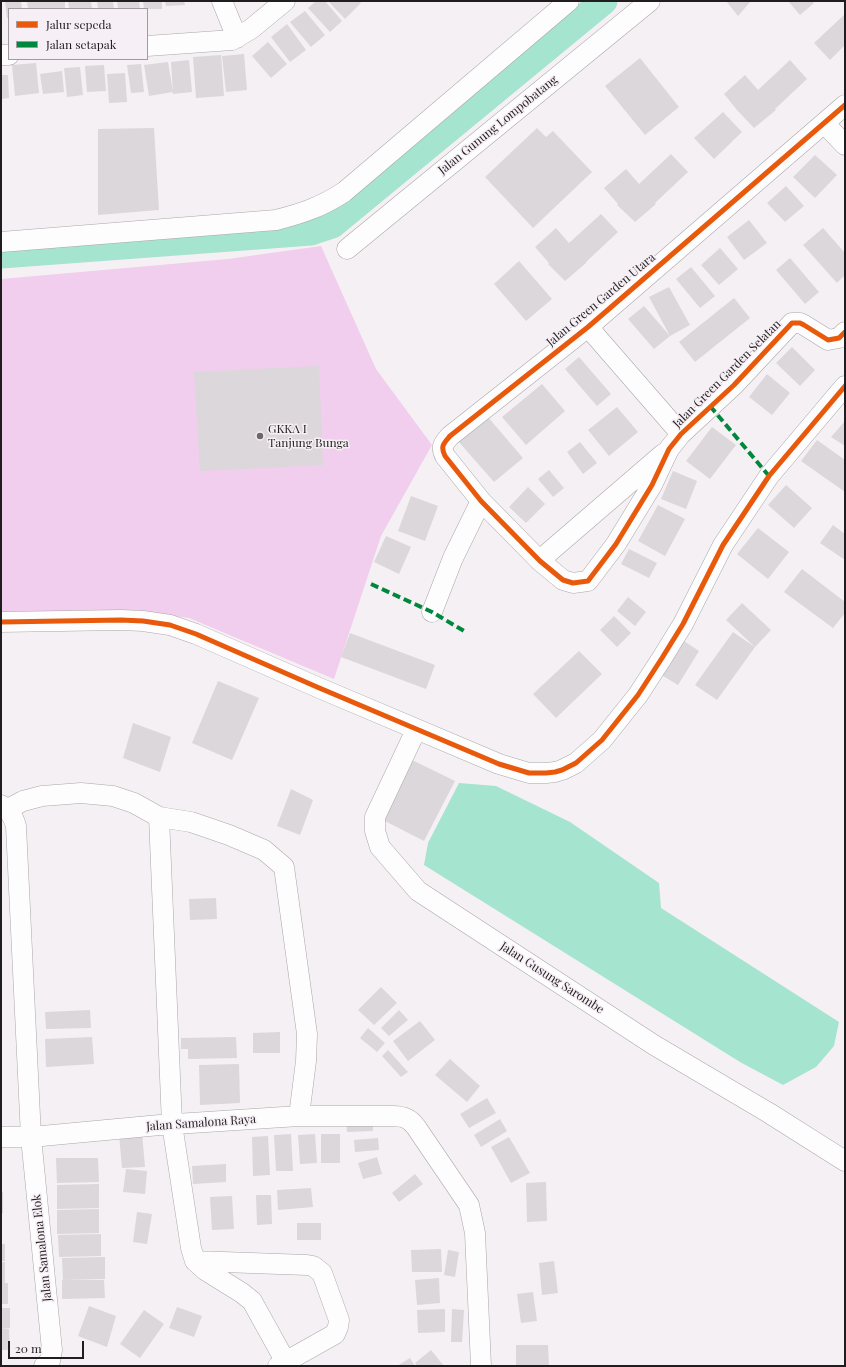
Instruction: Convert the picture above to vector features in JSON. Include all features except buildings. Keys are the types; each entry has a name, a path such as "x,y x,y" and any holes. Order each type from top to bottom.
{"street":[{"path":"222,1 237,38"},
{"path":"148,46 223,42 237,38 251,29 285,1"},
{"path":"1,242 276,220 315,208 329,202 344,192 569,1"},
{"name":"Jalan Gunung Lompobatang","path":"347,249 650,1"},
{"name":"Jalan Green Garden Utara","path":"484,504 445,456 442,447 444,442 588,327 845,105"},
{"path":"824,123 845,145"},
{"name":"Jalan Green Garden Selatan","path":"669,449 681,434 734,385 792,323 800,323 828,340 840,338 845,332"},
{"path":"588,327 681,434"},
{"path":"1,622 121,620 143,621 170,625 196,634 416,730 499,764 529,773 555,772 562,770 576,762 602,740 638,695 683,624 723,545 769,476 845,386"},
{"path":"540,561 669,449"},
{"path":"432,612 453,558 484,504 540,561 563,580 573,583 588,581 616,544 652,485 669,449"},
{"name":"Jalan Gusung Sarombe","path":"416,730 375,817 375,822 376,835 380,847 418,891 654,1045 769,1113 845,1161"},
{"path":"5,807 42,796 80,793 113,796 134,803 159,817 191,822 229,835 264,850 284,867 307,1034 306,1061 299,1116"},
{"name":"Jalan Samalona Elok","path":"5,807 14,820 16,826 30,1137 54,1364"},
{"path":"159,817 172,1124 191,1248 195,1261 205,1270 252,1301 284,1365 335,1334 339,1320 322,1273 313,1266 195,1261"},
{"name":"Jalan Samalona Raya","path":"1,1137 30,1137 172,1124 299,1116 400,1116 409,1119 414,1123 469,1205 474,1233 481,1366"}],"shaded area":[{"path":"321,246 376,369 432,445 381,536 334,679 189,618 128,610 1,613 1,279 228,259"},
{"path":"459,783 496,786 570,822 659,883 661,908 839,1022 834,1046 816,1067 783,1085 740,1062 424,865 428,843"}],"waterway":[{"path":"1,255 311,232 332,225 604,1"}],"marked path":[{"path":"710,406 769,476"},
{"path":"371,584 432,612 464,631"}],"cycle path":[{"path":"845,105 588,327 450,436 443,445 443,450 445,456 481,501 540,561 563,580 573,583 588,581 616,544 652,485 669,449 681,434 734,385 792,323 800,323 828,340 839,338 845,332"},
{"path":"1,622 121,620 143,621 170,625 196,634 499,764 529,773 555,772 576,763 602,740 638,695 683,624 723,545 769,476 845,386"}],"place":[{"name":"GKKA I Tanjung Bunga","path":"260,436"}]}
